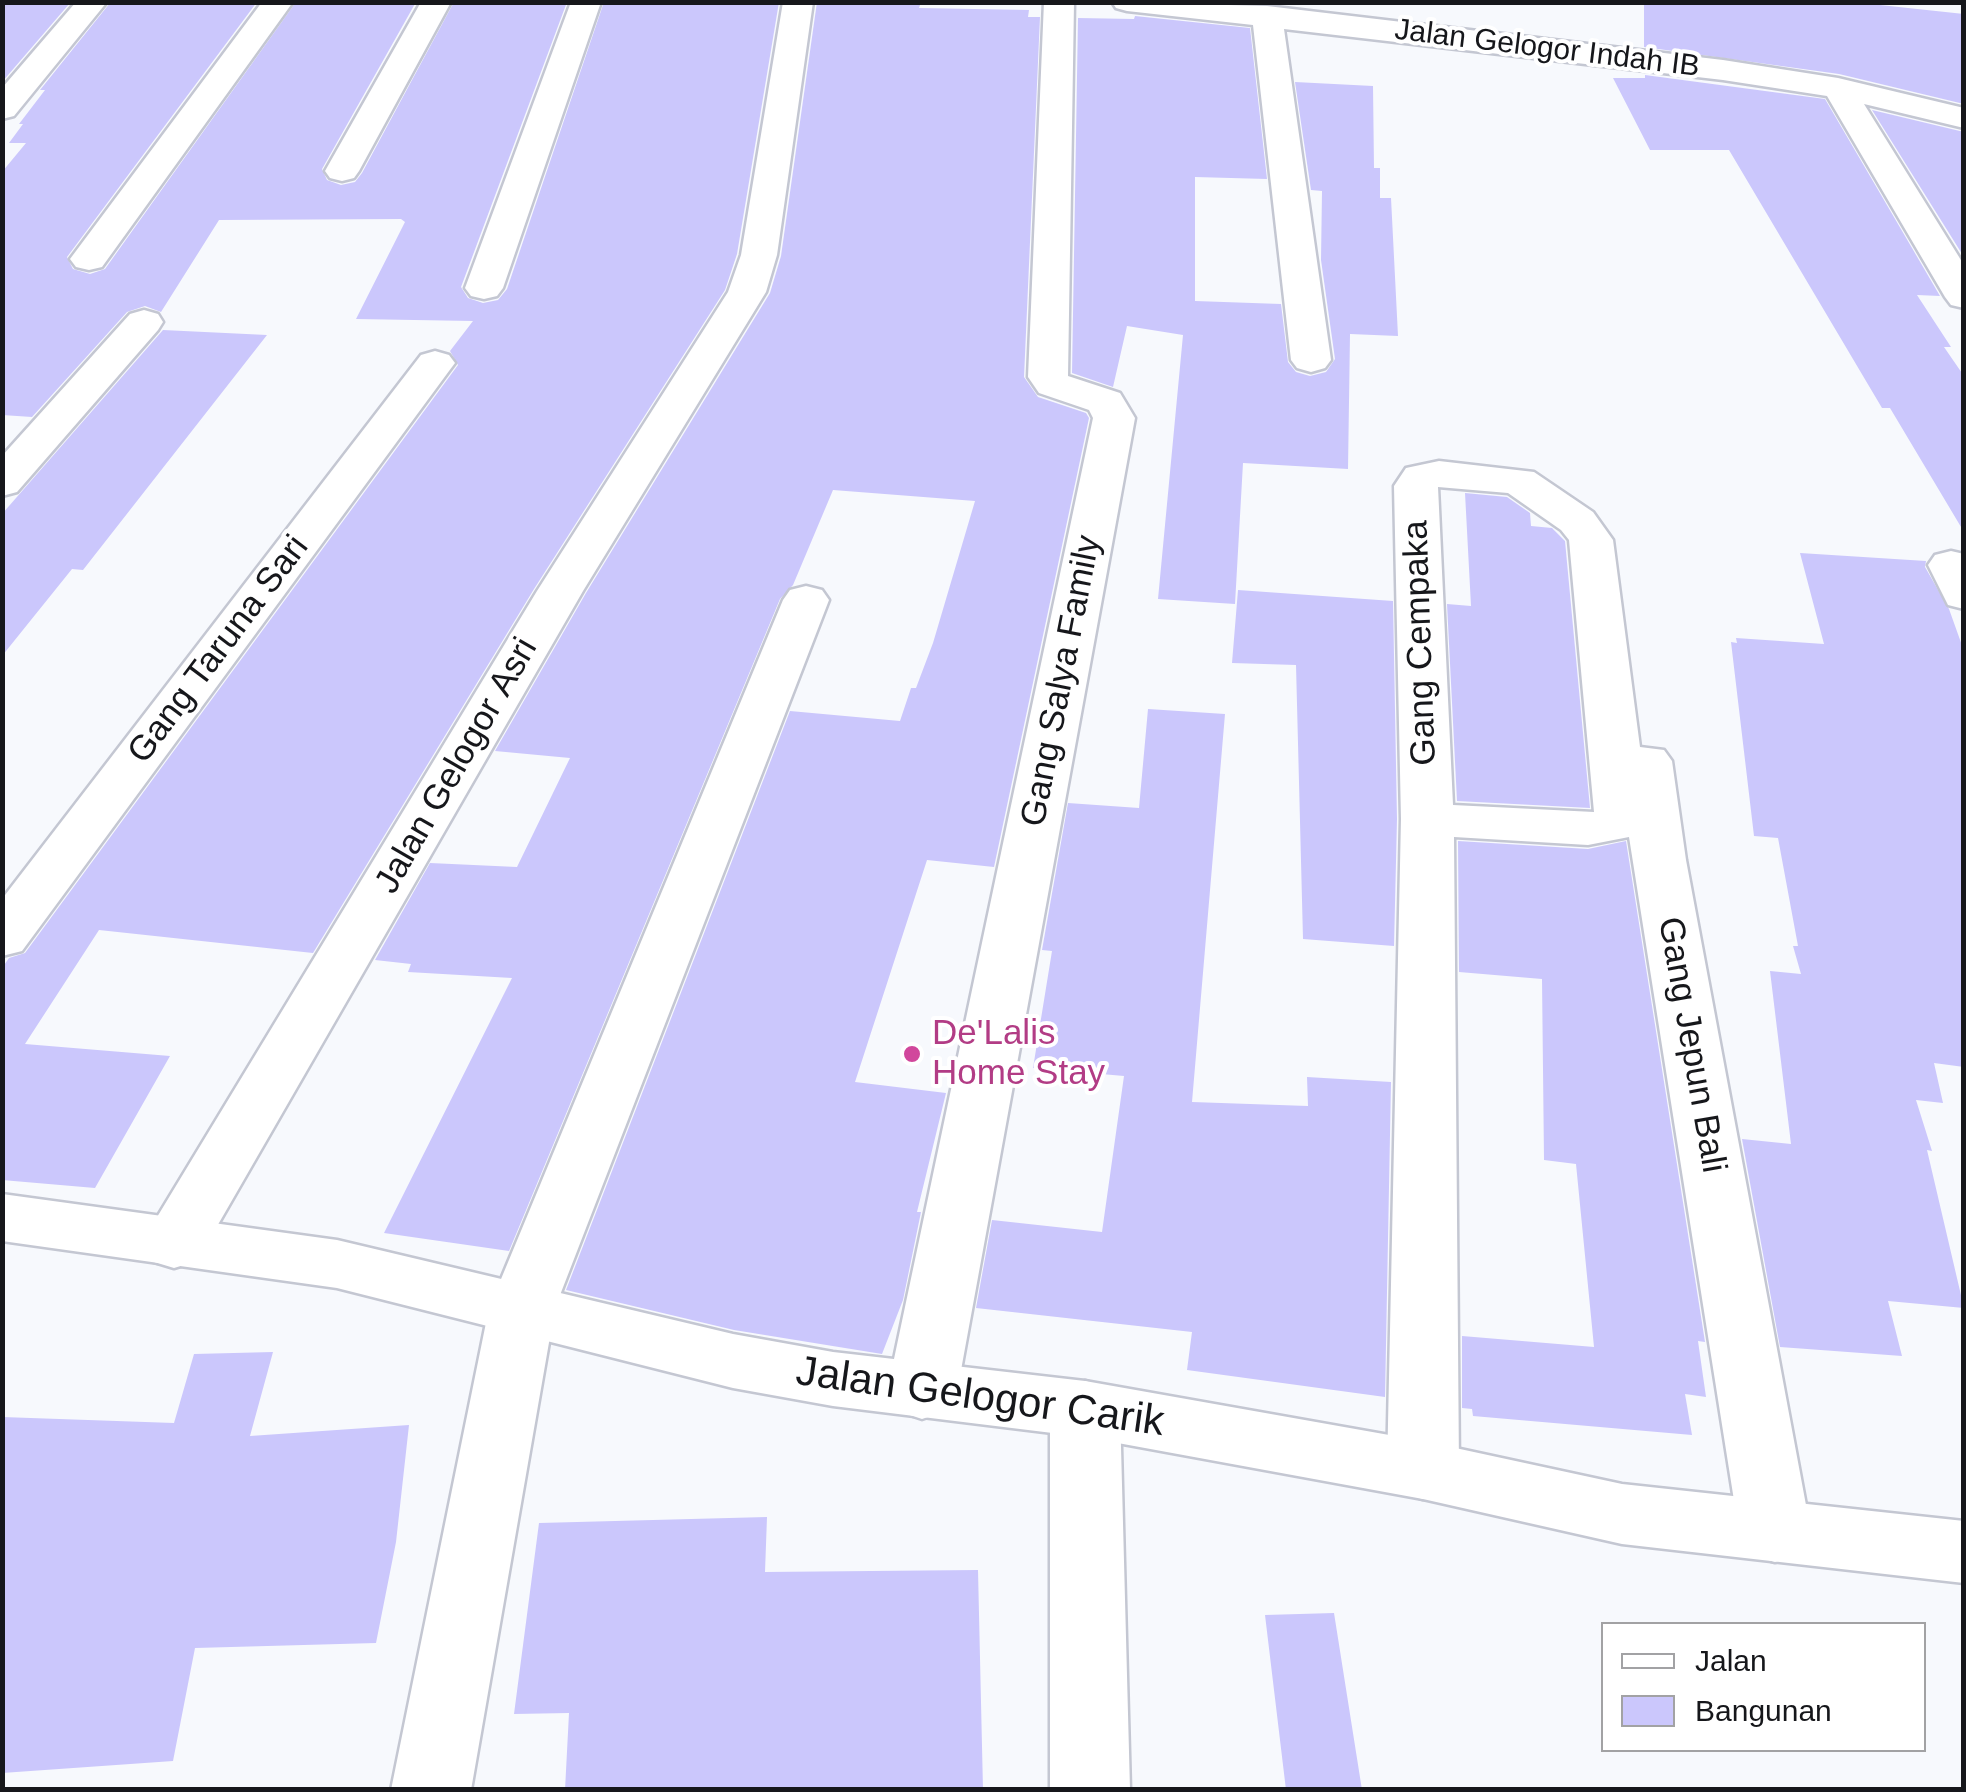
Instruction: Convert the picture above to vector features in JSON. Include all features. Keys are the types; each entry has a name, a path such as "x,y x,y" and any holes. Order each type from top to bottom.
{"street":[{"path":"2,109 92,2"},
{"path":"90,259 278,2"},
{"path":"342,172 436,2"},
{"path":"484,288 586,2"},
{"name":"Jalan Gelogor Asri","path":"174,1244 560,591 747,292 759,255 798,2"},
{"name":"Gang Salya Family","path":"922,1392 1114,418 1106,402 1052,384 1048,377 1058,2"},
{"name":"Jalan Gelogor Indah IB","path":"1127,2 1722,70 1838,88 1964,118"},
{"path":"1266,15 1311,360"},
{"path":"1838,88 1964,297"},
{"path":"2,484 144,322"},
{"name":"Gang Taruna Sari","path":"2,938 435,363"},
{"name":"Gang Cempaka","path":"1424,1470 1427,819 1416,486 1420,477 1440,474 1519,482 1576,521 1591,540 1622,814 1609,827 1588,829 1427,819"},
{"name":"Gang Jepun Bali","path":"1620,556 1659,860 1775,1532"},
{"path":"431,1790 522,1308 806,600"},
{"name":"Jalan Gelogor Carik","path":"2,1217 336,1264 733,1361 922,1392 1085,1409 1424,1470 1622,1514 1964,1552"},
{"path":"1085,1409 1090,1790"}],"building":[{"path":"257,2 67,257 73,269 90,274 105,269 296,2 416,2 322,169 327,180 341,185 355,182 362,173 454,2 567,2 461,287 468,298 483,303 498,300 507,289 604,2 779,2 737,254 725,290 534,589 313,953 99,930 25,1044 170,1056 95,1188 2,1180 2,968 9,958 25,953 458,365 450,351 473,321 356,319 405,222 401,219 219,220 161,312 145,306 127,312 32,417 2,415 2,172 26,143 9,143 23,124 19,124 45,90 40,90 110,3"},
{"path":"817,2 921,2 919,8 1029,10 1028,17 1040,17 1024,377 1038,397 1086,413 1089,418 994,867 927,860 855,1082 946,1093 917,1212 921,1212 903,1300 882,1354 734,1330 566,1290 790,711 900,721 933,643 975,501 833,490 793,585 780,599 509,1251 384,1233 512,978 408,972 411,964 375,960 430,863 517,867 570,758 495,751 586,593 770,293 781,256"},
{"path":"1644,2 1852,2 1964,14 1964,104 1839,74 1644,47"},
{"path":"2,3 70,3 2,82"},
{"path":"1135,16 1250,28 1267,179 1195,177 1195,301 1281,304 1288,362 1296,372 1310,376 1326,372 1335,359 1321,260 1322,191 1311,190 1295,82 1373,86 1374,168 1380,168 1380,198 1391,198 1398,336 1350,334 1348,469 1243,463 1235,604 1158,599 1183,335 1127,326 1113,387 1072,373 1078,18"},
{"path":"1645,75 1825,99 1940,296 1917,295 1951,347 1944,347 1964,376 1964,532 1890,408 1882,408 1729,150 1650,150 1613,78"},
{"path":"1872,110 1964,132 1964,257"},
{"path":"163,330 267,335 83,570 72,569 2,656 2,514"},
{"path":"1465,493 1507,497 1530,513 1531,526 1552,528 1565,541 1590,808 1457,801 1447,604 1471,606"},
{"path":"1800,553 1926,561 1925,567 1949,609 1964,651 1964,1067 1934,1063 1943,1103 1916,1100 1932,1151 1927,1150 1964,1308 1888,1301 1902,1356 1780,1347 1742,1139 1791,1144 1770,971 1801,974 1793,946 1798,946 1778,838 1754,836 1731,642 1737,643 1736,638 1824,644"},
{"path":"1238,590 1393,601 1397,819 1394,946 1303,939 1296,665 1232,663"},
{"path":"1148,709 1225,714 1192,1102 1308,1106 1307,1077 1391,1082 1385,1397 1187,1370 1192,1332 976,1308 992,1220 1102,1232 1124,1076 1033,1068 1052,951 1042,950 1068,803 1139,808"},
{"path":"1458,841 1588,849 1626,841 1705,1342 1698,1341 1706,1397 1685,1394 1692,1435 1473,1416 1472,1409 1462,1408 1462,1336 1594,1347 1576,1164 1544,1160 1542,979 1459,972"},
{"path":"273,1352 250,1436 409,1425 396,1542 376,1643 195,1648 173,1761 2,1773 2,1417 174,1423 194,1354"},
{"path":"767,1517 765,1572 978,1570 983,1790 565,1790 569,1713 514,1714 539,1523"},
{"path":"1334,1613 1362,1790 1286,1790 1265,1615"}],"place":[{"name":"De'Lalis Home Stay","path":"912,1054"}]}
